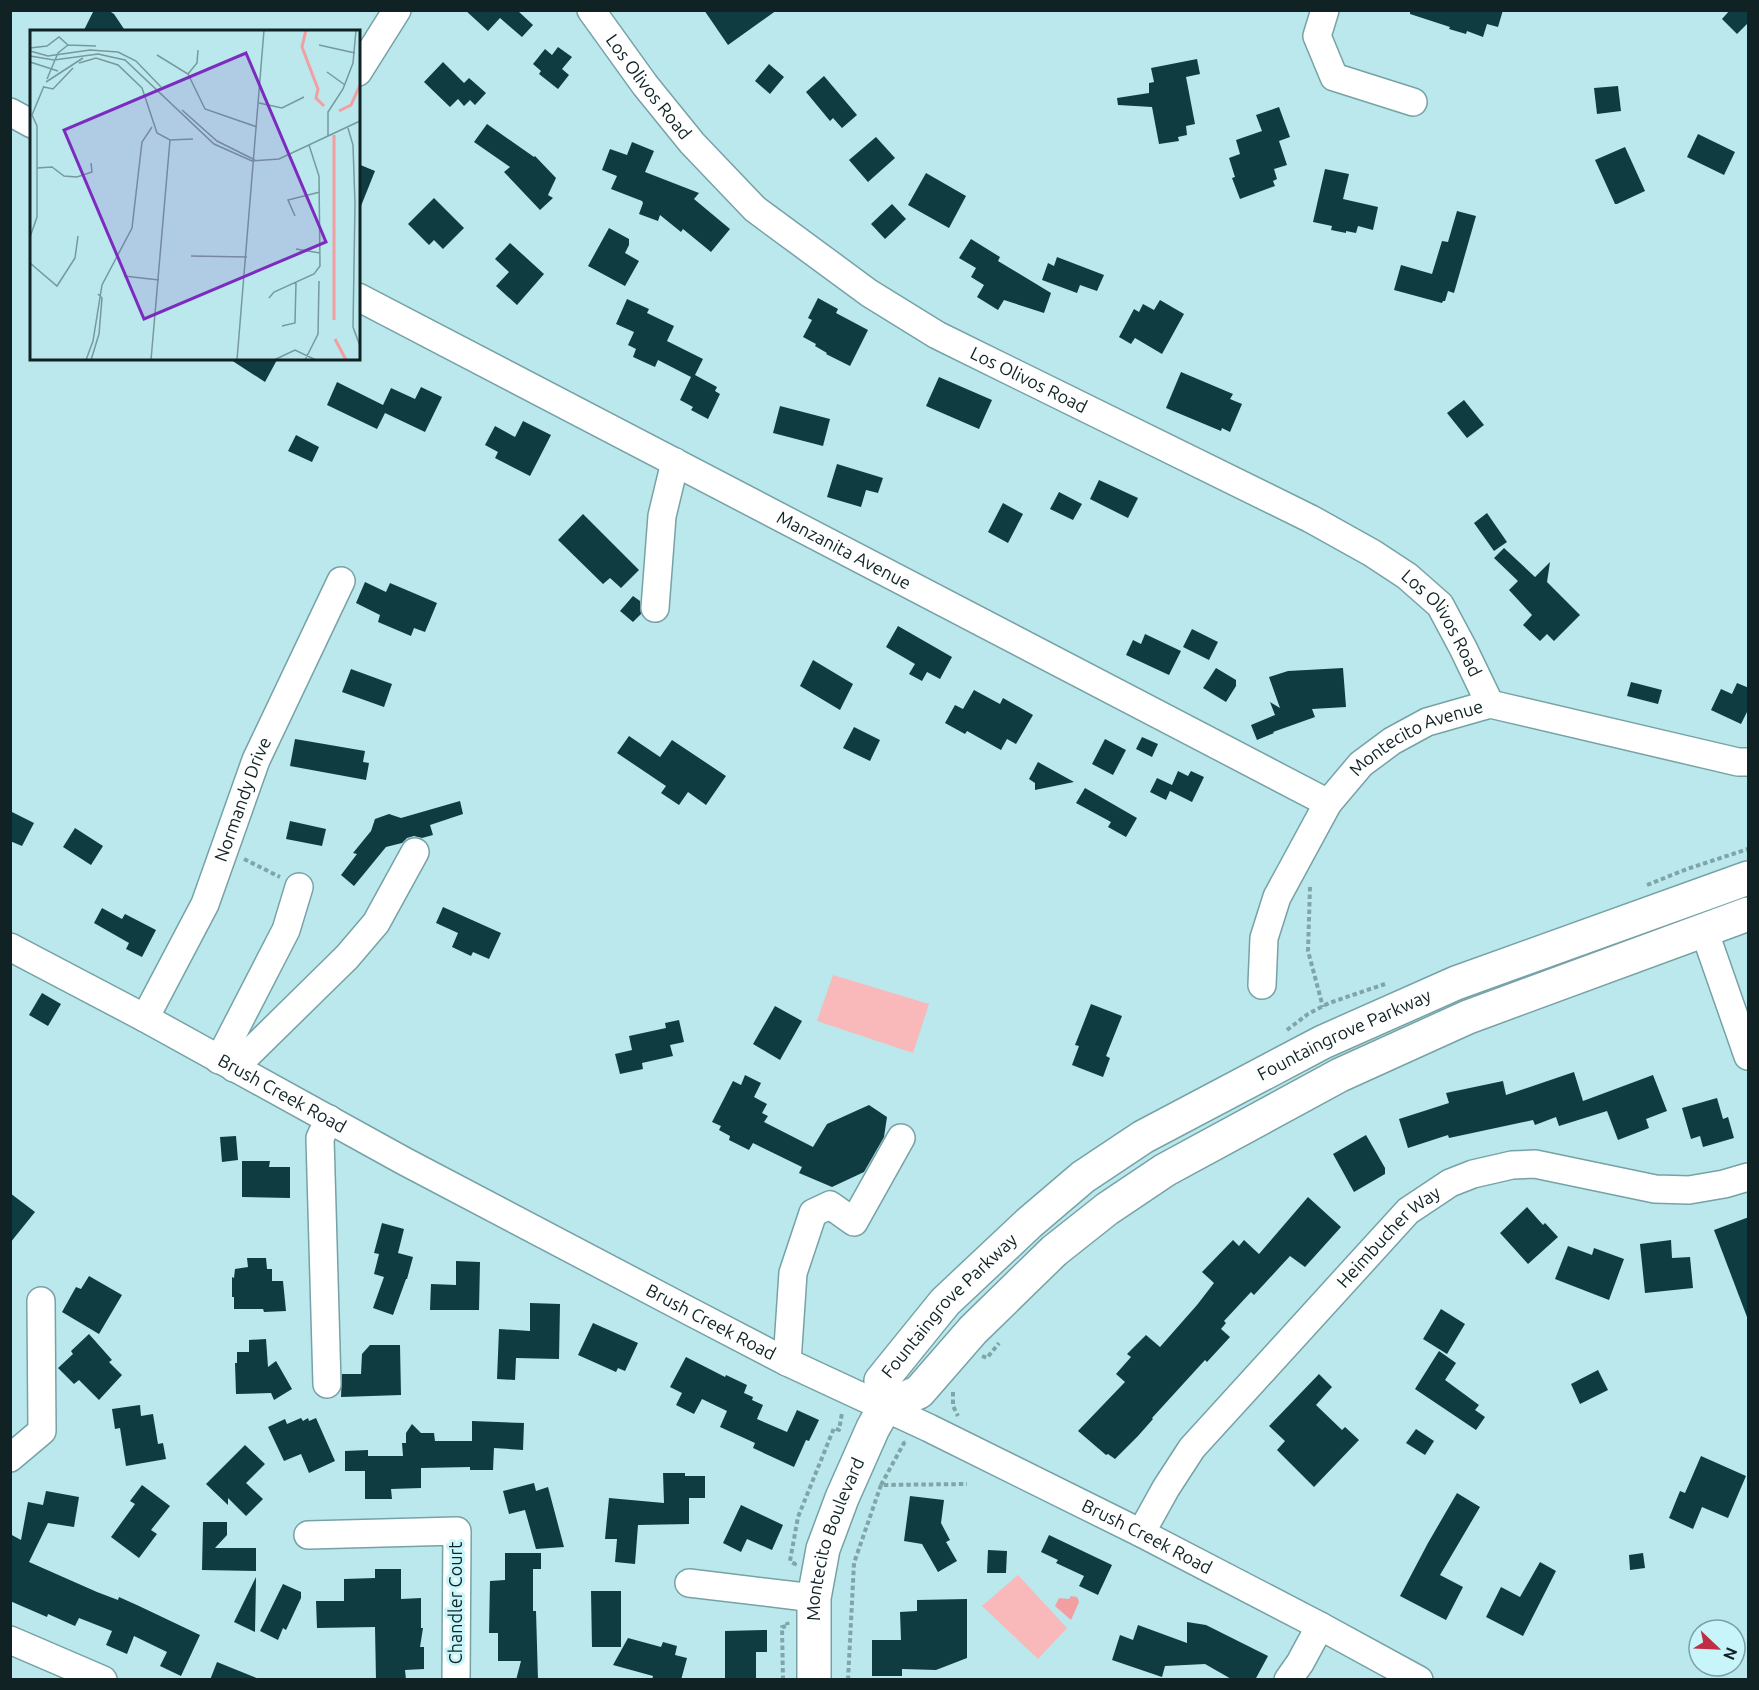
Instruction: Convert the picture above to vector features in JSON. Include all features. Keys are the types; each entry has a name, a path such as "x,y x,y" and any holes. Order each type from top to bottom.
{"main road":[{"name":"Fountaingrove Parkway","path":"1749,878 1456,983 1323,1042 1143,1137 1083,1177 1029,1222 945,1302 881,1381 885,1407 919,1392 973,1330 1054,1251 1107,1209 1165,1170 1340,1075 1468,1017 1749,914"},
{"name":"Montecito Boulevard","path":"814,1680 814,1598 824,1550 842,1498 873,1428 885,1407"}],"street":[{"path":"360,69 397,10"},
{"name":"Los Olivos Road","path":"591,10 645,85 692,143 755,209 869,292 937,335 1311,519 1372,553 1407,576 1440,605 1490,704"},
{"path":"1324,10 1317,36 1334,77 1413,102"},
{"path":"10,112 30,123"},
{"name":"Manzanita Avenue","path":"360,298 1328,803"},
{"path":"655,608 662,516 675,462"},
{"name":"Normandy Drive","path":"145,1018 205,904 256,760 341,581"},
{"name":"Montecito Avenue","path":"1262,985 1264,938 1277,897 1328,803 1361,764 1392,741 1427,722 1490,704 1738,762 1749,762"},
{"path":"226,1064 347,957 376,923 415,852"},
{"path":"226,1064 286,930 299,887"},
{"path":"1704,930 1749,1056"},
{"name":"Brush Creek Road","path":"10,947 145,1018 404,1161 787,1362 885,1407 1141,1533 1419,1680"},
{"path":"327,1384 320,1138 328,1119"},
{"path":"787,1362 793,1273 813,1213 830,1205 854,1222 902,1138"},
{"name":"Heimbucher Way","path":"1141,1533 1192,1448 1407,1211 1450,1183 1473,1174 1512,1165 1534,1164 1655,1189 1689,1190 1749,1177"},
{"path":"10,1458 42,1431 41,1301"},
{"name":"Chandler Court","path":"308,1535 457,1531 456,1680"},
{"path":"688,1583 814,1598"},
{"path":"1288,1680 1320,1626"},
{"path":"10,1640 103,1680"}],"path":[{"path":"223,852 251,861 299,887"},
{"path":"1310,880 1308,951 1323,1007"},
{"path":"976,1363 982,1356 987,1358 1000,1340"},
{"path":"954,1389 952,1401 954,1411"},
{"path":"791,1571 795,1564 790,1561 798,1517 834,1428 839,1430 842,1413"},
{"path":"848,1680 854,1563 882,1485 904,1443"},
{"path":"882,1485 967,1484"},
{"path":"783,1680 782,1627 788,1626 787,1619"}],"shaded area":[{"path":"833,975 929,1004 913,1053 817,1021"},
{"path":"1018,1575 1067,1628 1038,1659 982,1606"},
{"path":"1071,1596 1077,1597 1079,1602 1071,1620 1055,1606 1059,1598 1069,1599"}],"building":[{"path":"94,10 108,10 114,14 125,30 84,30"},
{"path":"465,10 517,10 533,25 522,37 500,18 488,31"},
{"path":"704,10 777,10 728,45"},
{"path":"1410,10 1503,10 1498,27 1487,24 1483,37 1467,31 1466,34 1449,29 1450,27 1410,14"},
{"path":"1730,10 1749,10 1749,22 1737,34 1722,19"},
{"path":"558,47 572,57 562,69 569,75 558,89 539,74 541,71 533,64 545,49 552,55"},
{"path":"1197,59 1200,74 1186,77 1195,124 1186,126 1187,135 1178,137 1179,141 1159,144 1152,107 1118,105 1117,98 1149,93 1149,83 1154,82 1151,68"},
{"path":"443,62 464,83 469,78 486,93 475,105 470,100 464,106 458,99 450,107 424,82"},
{"path":"769,64 784,77 770,94 755,81"},
{"path":"824,76 857,115 842,128 833,118 830,121 806,92"},
{"path":"1618,86 1621,111 1597,114 1594,88"},
{"path":"1279,107 1290,137 1279,141 1287,165 1274,169 1277,179 1273,181 1275,186 1240,199 1232,178 1235,177 1229,158 1240,154 1236,140 1262,131 1256,115"},
{"path":"487,124 535,156 556,178 548,195 553,198 540,210 504,172 510,167 474,142"},
{"path":"1698,134 1735,152 1724,175 1687,157"},
{"path":"876,137 895,158 868,182 849,160"},
{"path":"632,142 654,151 645,172 699,193 694,199 730,229 711,252 683,229 681,232 660,215 658,221 639,214 642,201 611,189 617,176 602,170 610,149 627,155"},
{"path":"1625,147 1645,191 1615,204 1595,160"},
{"path":"360,165 375,171 360,208"},
{"path":"1325,169 1349,174 1343,199 1378,207 1373,230 1358,226 1356,233 1346,231 1346,233 1331,230 1332,226 1313,222"},
{"path":"926,173 966,196 949,228 908,205"},
{"path":"434,198 464,228 443,249 434,240 429,245 408,224"},
{"path":"892,204 906,219 885,239 871,224"},
{"path":"1457,211 1476,216 1454,293 1448,291 1442,303 1394,290 1401,265 1432,274 1442,241 1448,242"},
{"path":"609,228 629,239 625,253 639,261 625,286 588,266"},
{"path":"971,239 1000,257 998,261 1051,293 1044,313 1004,300 998,310 977,297 984,285 971,277 976,268 959,258"},
{"path":"510,243 544,274 517,305 496,286 509,272 495,259"},
{"path":"1057,257 1104,275 1097,291 1080,285 1077,293 1042,280 1048,263 1054,266"},
{"path":"818,298 838,309 836,313 868,330 850,366 826,354 815,346 816,344 803,337 812,320 808,318"},
{"path":"627,299 649,309 647,313 674,326 667,341 703,359 695,375 717,387 715,391 720,394 708,419 691,410 693,407 680,400 691,377 658,360 655,367 633,357 636,349 628,345 634,332 616,324"},
{"path":"1160,300 1184,314 1162,354 1135,338 1131,344 1119,337 1134,309 1139,312 1143,304 1154,310"},
{"path":"231,360 277,360 265,382"},
{"path":"1181,372 1233,394 1230,399 1242,404 1230,432 1222,428 1221,431 1166,408"},
{"path":"939,377 992,400 979,429 926,406"},
{"path":"337,382 383,405 391,388 415,399 421,387 442,397 425,432 385,413 377,429 327,405"},
{"path":"1464,400 1484,425 1467,438 1447,413"},
{"path":"780,406 830,419 823,446 773,433"},
{"path":"523,421 551,435 530,476 495,458 498,452 485,445 495,426 515,437"},
{"path":"296,435 319,447 312,462 288,451"},
{"path":"837,464 883,478 878,493 866,490 861,507 827,497"},
{"path":"1099,480 1138,498 1128,518 1090,499"},
{"path":"1059,492 1082,504 1073,520 1050,509"},
{"path":"1003,503 1023,514 1008,543 988,532"},
{"path":"1487,513 1507,542 1494,551 1474,523"},
{"path":"583,514 639,570 621,588 610,578 603,584 558,540"},
{"path":"1504,548 1535,577 1550,562 1547,582 1580,615 1554,641 1547,634 1540,641 1523,625 1532,615 1509,590 1518,581 1494,558"},
{"path":"365,582 386,592 390,583 437,603 425,632 414,628 411,636 378,622 380,615 356,603"},
{"path":"633,596 640,601 641,614 633,622 620,611"},
{"path":"898,626 952,657 940,679 927,672 922,681 909,674 915,664 886,647"},
{"path":"1192,629 1218,642 1209,660 1183,647"},
{"path":"1145,634 1181,651 1169,675 1126,655 1133,640 1141,644"},
{"path":"813,660 853,684 840,710 800,686"},
{"path":"1216,668 1236,680 1236,686 1226,702 1203,688"},
{"path":"1343,668 1346,707 1312,709 1315,717 1257,740 1251,725 1275,715 1270,702 1280,708 1269,677 1288,671"},
{"path":"351,669 392,684 384,707 342,692"},
{"path":"1631,682 1662,690 1658,704 1627,696"},
{"path":"1737,683 1749,688 1749,708 1741,724 1711,710 1721,689 1732,694"},
{"path":"974,690 1000,704 1003,698 1033,715 1016,744 1007,739 1001,750 967,731 965,734 945,723 955,705 963,709"},
{"path":"854,727 880,740 870,761 843,748"},
{"path":"629,736 660,757 672,740 726,776 706,805 688,792 679,805 661,793 666,786 617,753"},
{"path":"1142,737 1158,744 1152,757 1136,749"},
{"path":"295,739 365,751 363,762 369,763 366,780 290,766"},
{"path":"1105,739 1126,750 1113,775 1092,764"},
{"path":"1038,762 1074,782 1035,790 1035,783 1029,779"},
{"path":"1178,771 1188,776 1191,771 1204,777 1192,802 1170,791 1166,800 1150,792 1157,778 1172,785"},
{"path":"1085,788 1137,818 1126,837 1108,827 1111,822 1076,803"},
{"path":"460,801 463,814 430,825 433,835 422,838 414,836 402,843 386,847 354,886 341,875 357,854 353,853 371,831 375,819 389,814 401,818"},
{"path":"10,811 34,823 22,846 10,841"},
{"path":"290,821 326,829 322,846 286,839"},
{"path":"75,828 103,846 91,865 63,847"},
{"path":"443,907 501,933 489,959 473,952 471,956 452,947 458,933 436,923"},
{"path":"102,908 122,919 125,914 156,930 142,957 126,949 129,943 94,923"},
{"path":"42,993 61,1004 48,1026 29,1015"},
{"path":"1091,1004 1122,1016 1106,1056 1110,1058 1103,1077 1072,1065 1079,1046 1075,1045"},
{"path":"775,1006 802,1021 780,1060 753,1044"},
{"path":"679,1020 684,1042 670,1045 673,1056 642,1063 643,1069 620,1074 615,1054 632,1050 629,1036 666,1028 665,1023"},
{"path":"1574,1072 1583,1101 1653,1075 1667,1111 1646,1119 1649,1128 1618,1140 1607,1111 1559,1126 1556,1117 1535,1125 1533,1120 1449,1138 1448,1135 1408,1148 1399,1119 1449,1103 1446,1093 1503,1081 1506,1095"},
{"path":"745,1075 761,1083 754,1097 767,1104 762,1113 768,1116 764,1122 813,1147 827,1124 869,1105 887,1117 884,1137 864,1172 832,1187 799,1173 802,1167 753,1143 749,1150 729,1140 730,1136 719,1130 721,1126 712,1122 733,1081 741,1085"},
{"path":"1717,1098 1723,1119 1728,1117 1734,1138 1703,1147 1700,1136 1691,1139 1682,1108"},
{"path":"1366,1135 1385,1168 1385,1174 1354,1192 1333,1154"},
{"path":"236,1136 238,1160 222,1162 220,1137"},
{"path":"242,1161 270,1161 269,1167 290,1167 290,1198 242,1197"},
{"path":"10,1193 35,1212 10,1243"},
{"path":"1308,1197 1341,1227 1305,1267 1290,1256 1254,1295 1251,1292 1224,1321 1226,1323 1221,1329 1230,1337 1207,1362 1205,1360 1115,1459 1106,1455 1078,1431 1125,1382 1116,1374 1131,1357 1127,1354 1146,1335 1160,1347 1197,1305 1214,1283 1202,1272 1233,1240 1239,1246 1244,1240 1259,1254"},
{"path":"1527,1207 1543,1225 1545,1223 1558,1237 1528,1264 1500,1233"},
{"path":"1749,1217 1749,1317 1747,1317 1714,1230"},
{"path":"382,1223 404,1229 398,1253 413,1257 393,1315 373,1308 384,1277 374,1274 379,1254 374,1253"},
{"path":"1671,1240 1672,1258 1690,1257 1693,1288 1645,1293 1640,1244"},
{"path":"1568,1246 1592,1255 1594,1248 1624,1259 1609,1300 1555,1279"},
{"path":"247,1258 266,1258 267,1269 272,1269 272,1281 283,1281 286,1311 264,1312 263,1309 234,1309 232,1277 234,1278 235,1269 248,1267"},
{"path":"456,1261 480,1262 479,1310 430,1310 431,1284 456,1285"},
{"path":"89,1276 122,1295 99,1334 62,1312 76,1287 81,1289"},
{"path":"530,1303 560,1304 559,1359 516,1358 515,1380 497,1379 499,1329 530,1331"},
{"path":"1441,1309 1465,1324 1447,1354 1423,1339"},
{"path":"593,1323 638,1343 625,1371 618,1368 616,1372 578,1355"},
{"path":"89,1334 112,1360 109,1362 122,1375 99,1400 79,1380 74,1384 58,1368 73,1354 71,1351"},
{"path":"266,1339 268,1367 276,1361 292,1389 274,1400 271,1393 236,1394 237,1352 249,1352 249,1340"},
{"path":"370,1345 400,1345 401,1395 341,1397 342,1374 361,1374 362,1354"},
{"path":"1439,1351 1456,1363 1445,1380 1479,1405 1475,1410 1485,1417 1476,1430 1415,1389"},
{"path":"686,1357 725,1377 726,1375 747,1385 744,1393 763,1405 757,1419 787,1432 797,1410 819,1420 809,1441 806,1440 794,1467 753,1448 755,1443 720,1427 727,1411 702,1399 694,1414 676,1405 682,1393 670,1387"},
{"path":"1598,1370 1608,1390 1580,1404 1571,1384"},
{"path":"1319,1374 1332,1387 1316,1405 1342,1430 1345,1427 1359,1440 1314,1487 1277,1450 1285,1441 1269,1426"},
{"path":"140,1405 141,1416 153,1414 158,1444 163,1443 166,1459 126,1466 120,1428 115,1429 112,1409"},
{"path":"301,1418 303,1421 308,1418 309,1421 316,1418 335,1461 309,1473 301,1454 284,1461 268,1427 285,1419 287,1424"},
{"path":"472,1421 524,1423 523,1450 494,1448 493,1470 470,1470 470,1467 421,1468 421,1488 391,1489 392,1499 365,1499 365,1471 345,1471 345,1451 368,1450 368,1456 403,1456 402,1443 406,1443 406,1433 412,1424 421,1433 434,1433 435,1441 472,1441"},
{"path":"1416,1429 1434,1441 1425,1455 1406,1443"},
{"path":"245,1445 265,1464 246,1483 263,1499 246,1516 228,1498 228,1505 206,1484"},
{"path":"1701,1456 1746,1476 1728,1518 1702,1507 1693,1529 1669,1518 1680,1491 1685,1493"},
{"path":"663,1473 705,1476 705,1498 689,1498 689,1524 638,1525 635,1564 615,1562 617,1539 605,1539 609,1498 664,1503"},
{"path":"534,1483 536,1491 548,1487 564,1547 536,1549 525,1510 509,1514 503,1491"},
{"path":"142,1485 170,1506 151,1530 157,1534 139,1558 111,1537 135,1504 130,1501"},
{"path":"46,1491 79,1497 74,1527 48,1523 29,1562 97,1592 118,1600 119,1597 200,1635 181,1676 160,1666 167,1652 134,1636 127,1654 106,1645 112,1631 79,1618 75,1626 10,1601 10,1534 21,1540 28,1502 43,1505"},
{"path":"1457,1493 1480,1507 1440,1575 1463,1587 1446,1620 1400,1596"},
{"path":"910,1496 944,1500 941,1523 950,1540 946,1542 957,1561 938,1572 922,1544 904,1541"},
{"path":"741,1505 783,1525 772,1550 747,1539 741,1552 723,1543"},
{"path":"203,1522 227,1522 227,1535 215,1548 256,1548 256,1571 202,1570"},
{"path":"1049,1535 1112,1565 1098,1595 1079,1586 1084,1576 1056,1563 1058,1560 1041,1552"},
{"path":"988,1550 1007,1551 1006,1573 987,1573"},
{"path":"505,1553 541,1553 541,1569 533,1569 533,1611 536,1611 538,1680 516,1680 521,1661 498,1661 498,1633 489,1633 490,1581 505,1580"},
{"path":"1643,1553 1645,1568 1630,1570 1629,1555"},
{"path":"1540,1562 1556,1571 1523,1636 1486,1617 1501,1587 1520,1597"},
{"path":"375,1569 401,1569 401,1599 421,1598 421,1628 423,1628 420,1647 424,1647 424,1669 405,1670 406,1680 376,1680 375,1627 317,1628 316,1601 344,1601 344,1579 375,1578"},
{"path":"256,1577 255,1632 234,1622"},
{"path":"283,1584 301,1592 301,1598 286,1630 283,1628 278,1640 260,1631"},
{"path":"591,1591 621,1591 621,1647 592,1647"},
{"path":"967,1599 967,1658 936,1670 902,1669 902,1676 872,1676 872,1640 901,1640 900,1612 917,1611 917,1600"},
{"path":"1187,1622 1206,1625 1268,1656 1255,1680 1233,1680 1205,1664 1165,1666 1162,1677 1112,1660 1120,1635 1133,1640 1138,1625 1187,1643"},
{"path":"767,1630 767,1652 756,1652 756,1678 725,1679 725,1631"},
{"path":"628,1638 661,1647 663,1642 677,1646 675,1655 687,1658 681,1680 652,1680 653,1676 613,1665"},
{"path":"217,1662 259,1679 259,1680 210,1680"}]}
